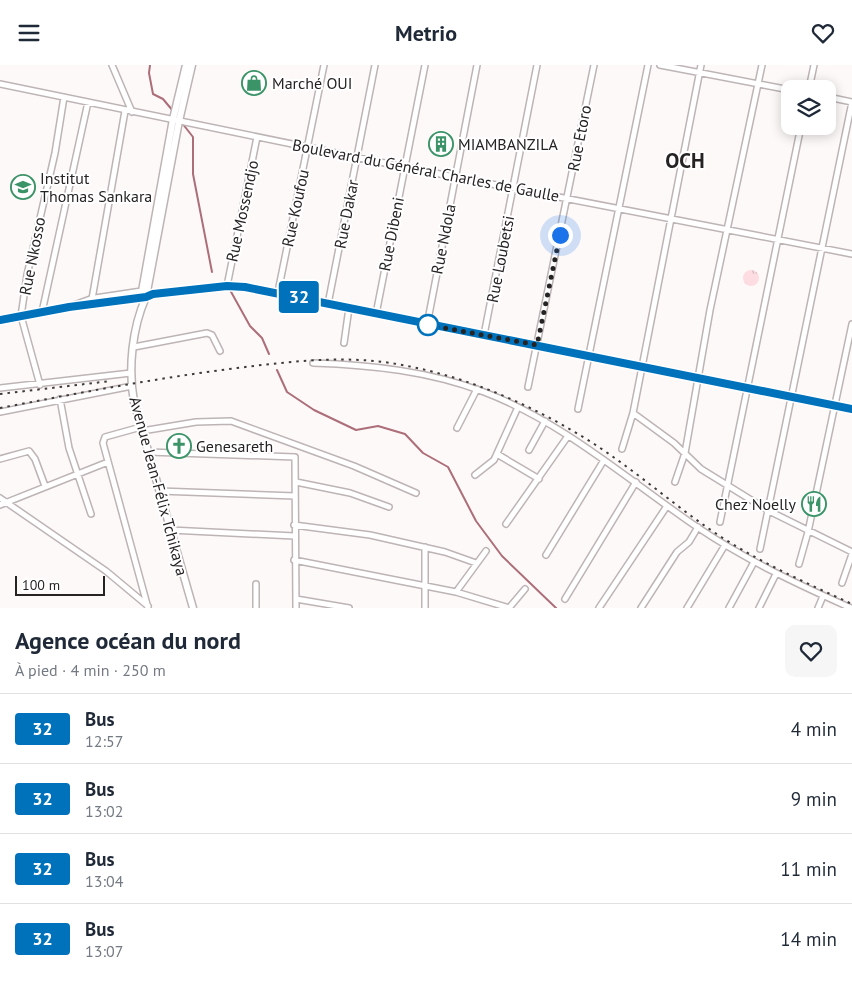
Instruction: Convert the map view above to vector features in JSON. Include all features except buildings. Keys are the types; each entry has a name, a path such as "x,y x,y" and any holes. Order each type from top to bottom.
{"street":[{"path":"112,65 132,112"},
{"path":"176,120 186,65"},
{"path":"176,120 192,65"},
{"name":"Rue Koufou","path":"278,292 324,65"},
{"name":"Rue Dakar","path":"328,304 375,65"},
{"name":"Rue Dibeni","path":"376,314 425,65"},
{"name":"Rue Ndola","path":"427,325 477,65"},
{"name":"Rue Loubetsi","path":"484,335 537,65"},
{"name":"Rue Etoro","path":"528,387 594,65"},
{"path":"578,409 648,65"},
{"path":"660,65 781,88"},
{"path":"622,449 633,413 701,65"},
{"path":"675,482 685,453 698,379 729,230 741,158 762,65"},
{"path":"811,80 814,65"},
{"name":"Boulevard du Général Charles de Gaulle","path":"0,84 404,167 852,254"},
{"name":"Rue Nkosso","path":"40,385 21,316 27,275 55,153 64,97"},
{"path":"760,549 852,102 836,99"},
{"path":"42,312 88,102"},
{"path":"92,299 125,111"},
{"name":"Avenue Jean-Félix Tchikaya","path":"176,120 146,294 134,347 131,373 132,386 148,452 193,608"},
{"path":"720,522 799,135"},
{"name":"Rue Mossendjo","path":"227,286 257,137"},
{"path":"69,307 92,299 227,286 278,292 427,325 537,345 852,409"},
{"path":"0,320 146,294"},
{"path":"344,343 349,308"},
{"path":"799,564 836,406 852,324"},
{"path":"134,347 207,333 212,335 220,351"},
{"path":"313,363 374,366 405,371 477,389 518,407 568,436 725,545 776,575 849,608"},
{"path":"0,388 40,385 131,373"},
{"path":"0,412 132,386"},
{"path":"457,428 477,389"},
{"path":"60,399 76,475 91,514"},
{"path":"476,475 489,465 497,454 518,407"},
{"path":"633,413 685,453 701,469 769,511 852,553 842,583"},
{"path":"148,607 108,462 104,438 142,429 196,422 231,421 345,463 416,493"},
{"path":"529,450 545,421"},
{"path":"506,524 568,436"},
{"path":"0,459 29,451 35,459 45,486"},
{"path":"148,452 294,456 296,458 294,525 296,608"},
{"path":"497,454 538,479"},
{"path":"546,555 604,460"},
{"path":"0,505 108,462"},
{"path":"296,482 350,493 390,507"},
{"path":"564,599 636,482"},
{"path":"159,491 295,496"},
{"path":"0,498 106,571 148,607"},
{"path":"599,608 667,505"},
{"path":"294,525 362,534 425,547 476,563"},
{"path":"641,608 677,552 689,541 698,527"},
{"path":"170,530 294,536"},
{"path":"687,608 725,545"},
{"path":"425,547 425,608"},
{"path":"456,592 486,551"},
{"path":"294,560 425,585 509,608 525,589"},
{"path":"729,608 754,562"},
{"path":"759,608 776,575"},
{"path":"256,584 256,608"},
{"path":"818,608 823,596"},
{"path":"296,599 349,608"}],"green space":[{"path":"751,270 759,278 751,286 743,278"}],"waterway":[{"path":"150,65 149,73 153,94 163,99 173,111"},
{"path":"182,123 193,137 193,174 212,272"},
{"path":"230,290 250,326 262,338 269,354"},
{"path":"277,370 287,392 314,410 356,430 378,426 405,434 423,453 448,467 476,521 502,556 556,608"}],"railway":[{"path":"0,408 148,381 274,364 366,360 410,366 485,388 555,421 610,455 722,538 814,587 852,604"},
{"path":"0,394 111,381"}],"bus line":[{"name":"32","path":"0,320 69,307 146,297 153,294 227,286 245,287 278,292 427,325 572,352 852,409"}],"place":[{"name":"Marché OUI","path":"254,83"},
{"name":"MIAMBANZILA","path":"441,144"},
{"name":"Institut Thomas Sankara","path":"23,187"},
{"name":"Genesareth","path":"179,446"},
{"name":"Chez Noelly","path":"814,504"}],"district":[{"name":"OCH","path":"685,160"}],"route":[{"path":"428,325 537,345 560,235"}]}
